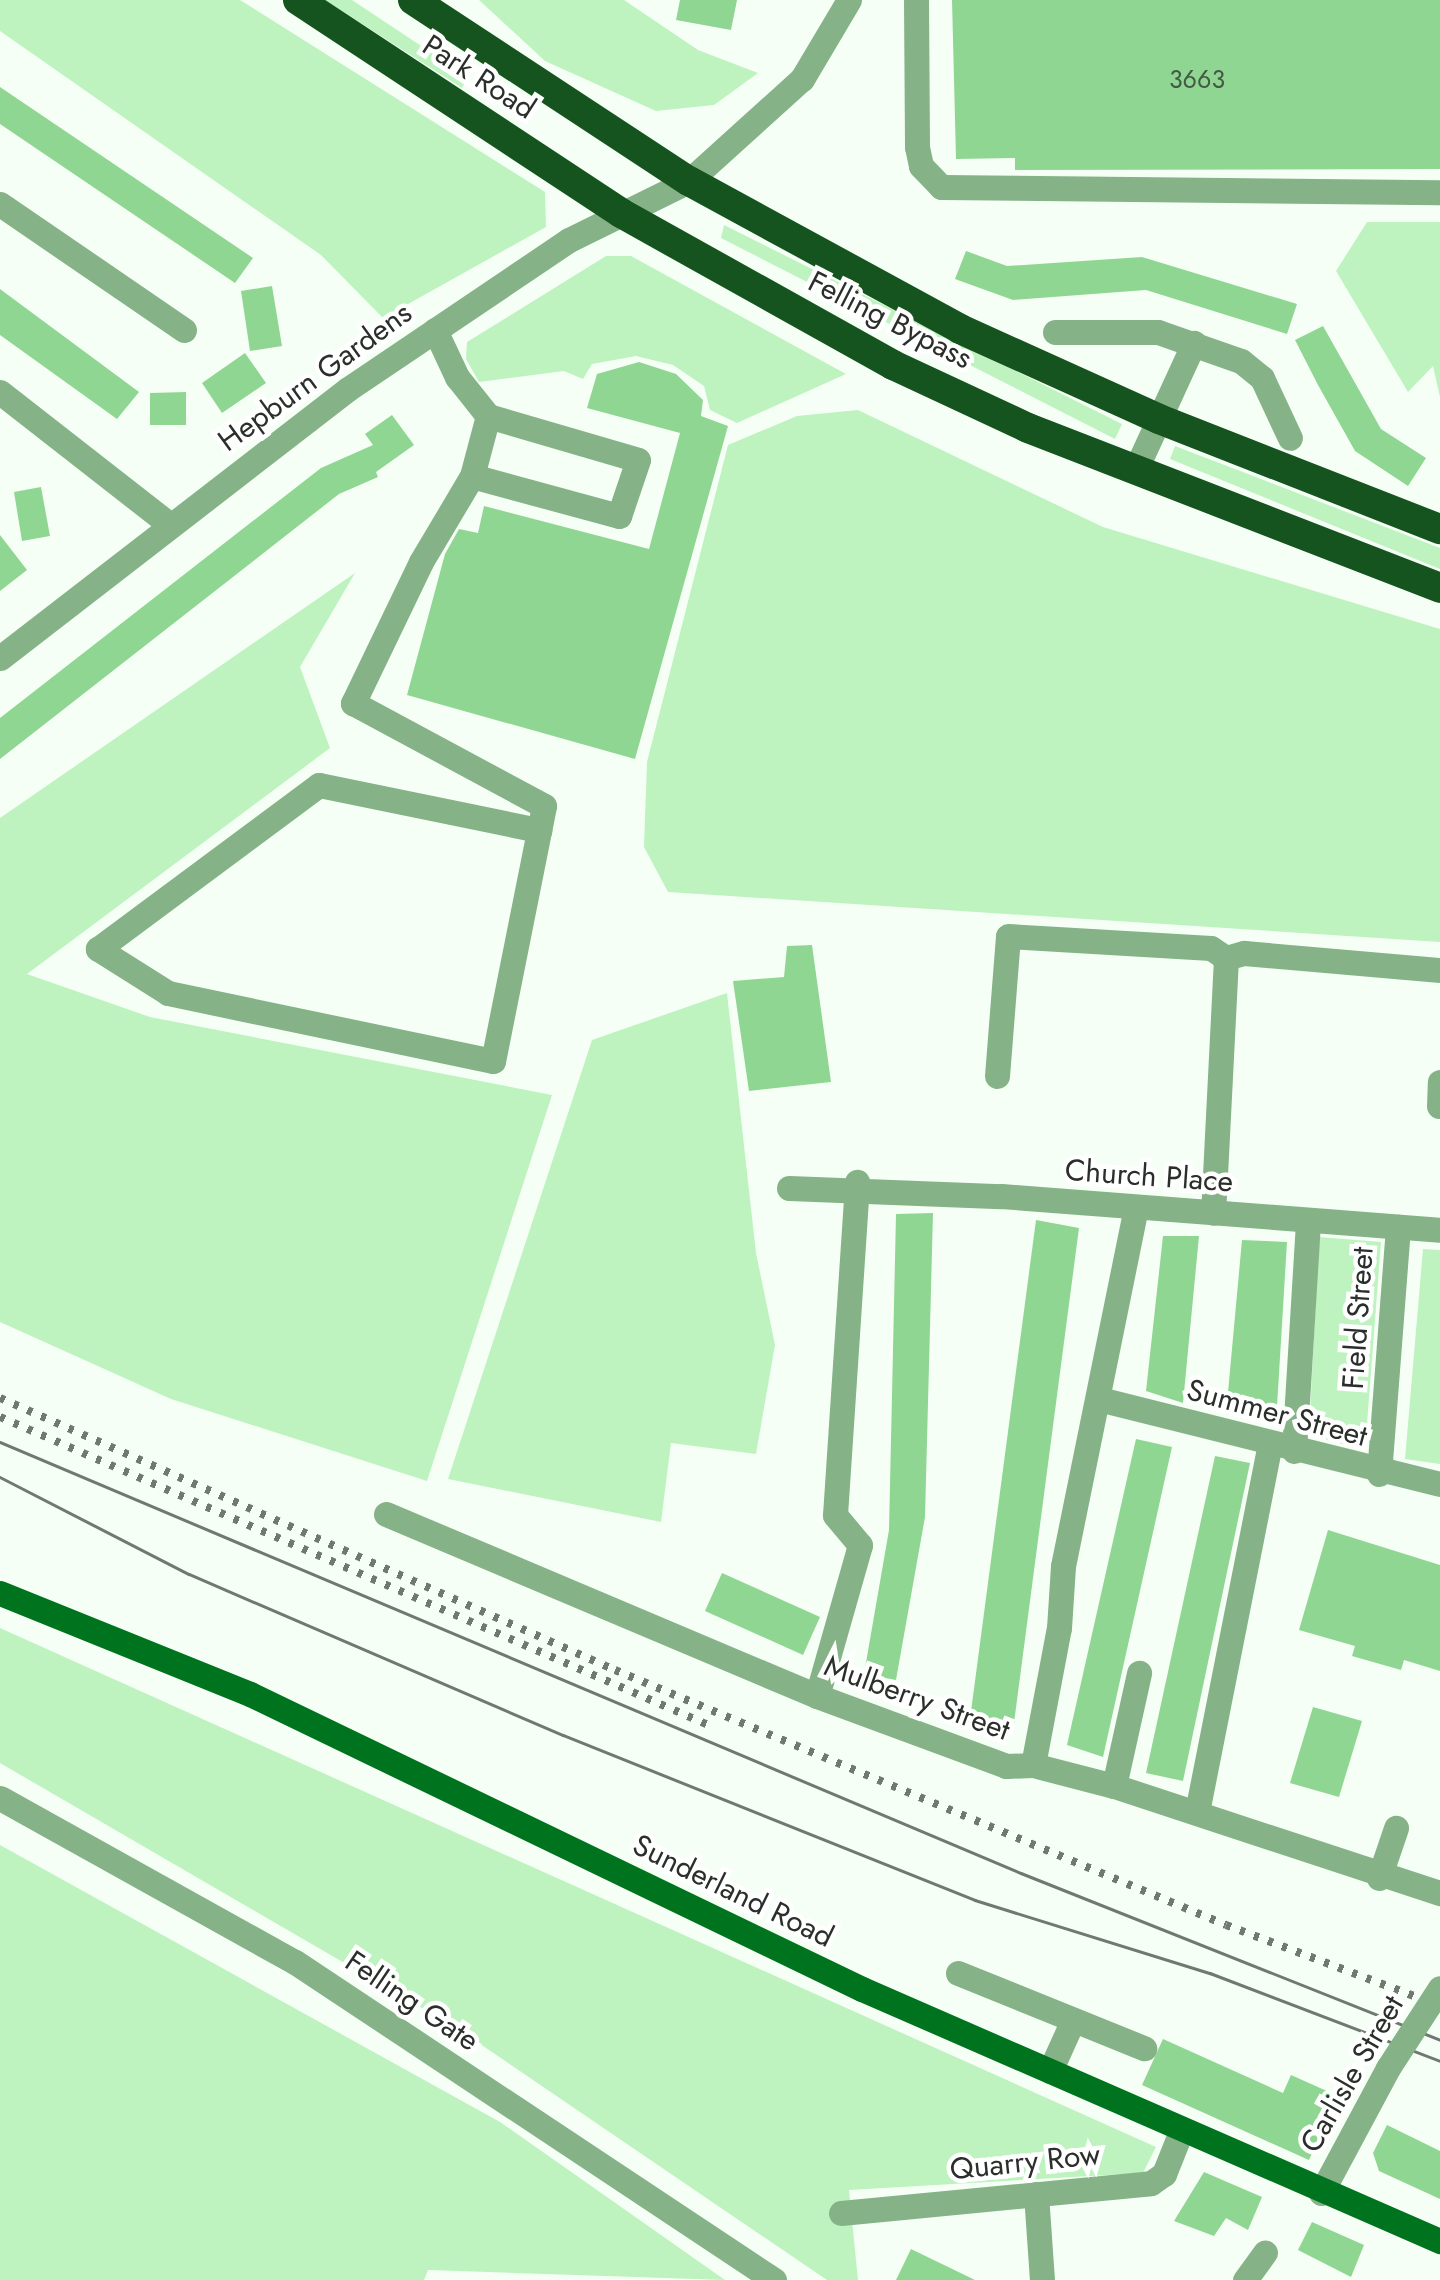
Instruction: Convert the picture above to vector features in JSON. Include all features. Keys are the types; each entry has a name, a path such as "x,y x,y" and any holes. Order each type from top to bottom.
{"highway":[{"name":"Park Road","path":"298,0 621,213"},
{"name":"Park Road","path":"413,0 689,181"},
{"name":"Felling Bypass","path":"689,181 960,328 1159,419 1440,529"},
{"name":"Felling Bypass","path":"621,213 893,365 1136,471 1440,588"}],"main road":[{"name":"Sunderland Road","path":"0,1593 250,1694 862,1989 1322,2193 1440,2241"}],"street":[{"name":"Hepburn Gardens","path":"0,658 170,525 434,330 569,240 689,181 802,79 849,0"},
{"path":"916,0 917,147 921,166 941,187 1440,192"},
{"path":"0,204 184,330"},
{"path":"434,330 457,377 488,416 638,460 618,516 472,476"},
{"path":"1056,332 1139,330 1194,343 1252,367 1290,438"},
{"path":"1136,471 1194,343"},
{"path":"0,392 170,525"},
{"path":"488,416 472,476 421,562 353,703 544,806 493,1061 168,993 98,949 319,786 539,830"},
{"path":"997,1076 1008,936 1211,948 1226,958 1244,953 1440,970"},
{"path":"1213,1214 1226,958"},
{"path":"817,1696 860,1545 835,1515 855,1187"},
{"name":"Church Place","path":"788,1188 855,1187 1440,1230"},
{"path":"1033,1765 1059,1628 1063,1566 1136,1208"},
{"path":"1196,1812 1282,1448 1308,1220"},
{"name":"Field Street","path":"1379,1474 1398,1226"},
{"name":"Summer Street","path":"1099,1398 1379,1474 1440,1484"},
{"name":"Mulberry Street","path":"386,1514 817,1696 1006,1766 1033,1765 1114,1786 1379,1878 1440,1893"},
{"path":"1114,1786 1140,1673"},
{"name":"Felling Gate","path":"0,1798 295,1962 774,2280"},
{"path":"1379,1878 1396,1828"},
{"path":"958,1973 1144,2048"},
{"name":"Carlisle Street","path":"1322,2193 1388,2068 1440,1988"},
{"path":"1050,2071 1074,2020"},
{"name":"Quarry Row","path":"841,2212 1151,2183 1164,2174 1182,2130"},
{"path":"1036,2194 1042,2280"},
{"path":"1245,2280 1264,2252"}],"green space":[{"path":"0,0 240,0 545,192 546,227 383,318 321,255 0,31"},
{"path":"325,0 352,0 468,77 462,88"},
{"path":"479,0 624,0 698,50 758,73 714,105 656,111 545,61"},
{"path":"1367,222 1440,222 1440,397 1433,366 1408,392 1336,271"},
{"path":"724,225 1122,424 1115,439 721,238"},
{"path":"606,256 631,256 846,374 737,423 710,410 704,386 673,365 636,356 592,364 583,379 564,371 479,382 466,359 467,342"},
{"path":"858,410 1103,527 1440,629 1440,942 668,892 644,847 647,762 728,445 797,416"},
{"path":"1175,446 1440,548 1440,569 1170,459"},
{"path":"355,573 300,667 330,748 27,974 150,1017 552,1095 427,1481 171,1399 0,1322 0,818"},
{"path":"727,993 756,1253 775,1345 756,1454 671,1443 661,1522 448,1479 592,1040"},
{"path":"1319,1237 1381,1242 1365,1450 1309,1435"},
{"path":"1423,1249 1440,1250 1440,1464 1405,1459"},
{"path":"0,1628 1156,2147 1143,2173 849,2190 858,2280 827,2280 458,2029 0,1763"},
{"path":"0,1845 500,2122 725,2280 428,2270 424,2280 0,2280"}],"building":[{"path":"680,0 737,0 731,30 676,20"},
{"path":"952,0 1440,0 1440,169 1015,170 1015,158 956,159"},
{"path":"0,87 253,258 235,283 0,124"},
{"path":"966,251 1007,266 1142,257 1297,304 1287,334 1146,290 1013,300 955,279"},
{"path":"272,286 282,346 250,351 241,291"},
{"path":"0,289 139,392 117,419 0,335"},
{"path":"1323,326 1381,429 1426,458 1408,486 1355,451 1318,385 1295,340"},
{"path":"245,353 266,383 222,413 202,383"},
{"path":"639,362 676,374 703,400 701,416 728,426 635,759 407,695 445,554 459,529 478,533 484,506 649,549 680,433 587,408 597,374"},
{"path":"186,392 186,425 150,425 150,393"},
{"path":"392,415 414,445 376,472 378,477 339,494 0,759 0,718 321,468 373,445 365,434"},
{"path":"41,487 50,536 22,541 14,492"},
{"path":"0,535 27,570 0,591"},
{"path":"812,945 831,1082 749,1091 733,981 784,977 787,946"},
{"path":"933,1213 925,1517 896,1680 864,1674 889,1530 896,1214"},
{"path":"1036,1220 1079,1228 1014,1723 970,1719"},
{"path":"1163,1236 1199,1236 1183,1403 1146,1391"},
{"path":"1242,1240 1287,1242 1276,1423 1226,1414"},
{"path":"1136,1439 1172,1447 1103,1757 1067,1745"},
{"path":"1215,1456 1250,1463 1183,1781 1146,1773"},
{"path":"1328,1530 1440,1565 1440,1671 1404,1660 1401,1670 1352,1656 1355,1646 1299,1630"},
{"path":"722,1573 820,1617 803,1655 705,1611"},
{"path":"1313,1707 1362,1721 1339,1797 1290,1783"},
{"path":"1163,2039 1283,2093 1291,2075 1338,2096 1309,2160 1142,2085"},
{"path":"1387,2125 1440,2151 1440,2199 1379,2171 1373,2153"},
{"path":"1204,2172 1262,2197 1248,2230 1226,2218 1214,2236 1174,2221"},
{"path":"1312,2222 1364,2245 1351,2277 1298,2250"},
{"path":"911,2249 975,2280 896,2280"}],"tram line":[{"path":"0,1442 1021,1873 1440,2040"},
{"path":"0,1477 189,1574 563,1735 975,1900 1210,1973 1440,2061"}],"railway":[{"path":"0,1398 615,1670 1226,1925 1440,2006"},
{"path":"0,1417 713,1727"}]}
